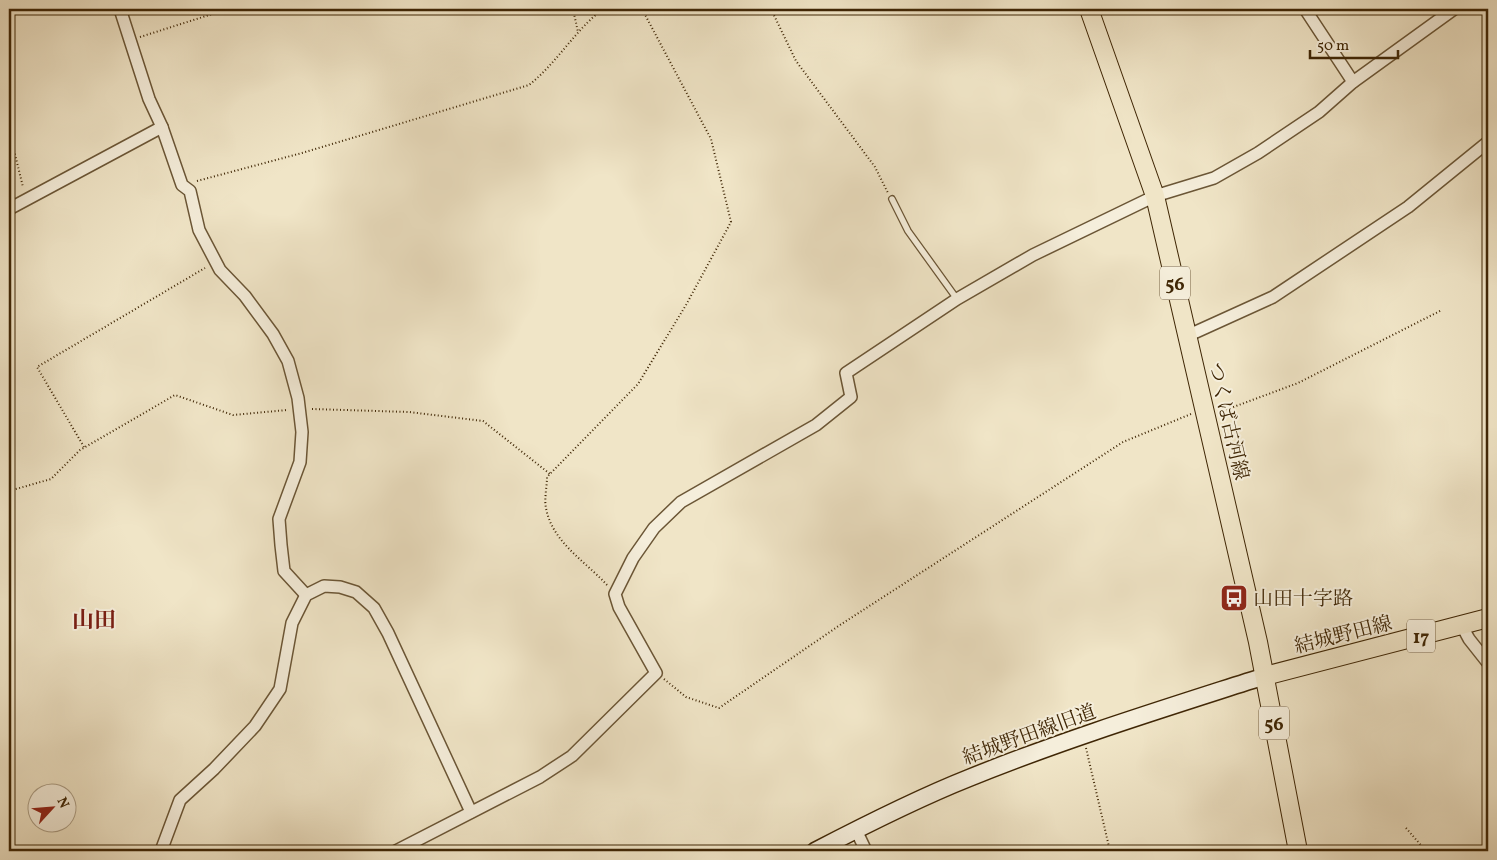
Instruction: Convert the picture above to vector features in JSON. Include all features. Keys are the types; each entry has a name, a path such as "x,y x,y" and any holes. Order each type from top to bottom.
{"main road":[{"name":"つくば古河線","path":"1089,9 1155,196 1265,676 1298,851"},
{"name":"結城野田線","path":"1265,676 1488,618"}],"street":[{"path":"120,9 148,99 162,127 182,184 190,191 200,230 220,270 245,296 273,334 288,361 299,409 302,432 300,462 279,519 284,571 306,595"},
{"path":"1305,9 1354,82"},
{"path":"396,851 540,777 572,756 656,673 619,607 615,594 633,558 654,528 681,502 816,425 851,397 846,373 957,298 1033,255 1155,196 1214,178 1258,153 1319,112 1354,82 1454,9"},
{"path":"9,209 162,127"},
{"path":"1187,336 1273,297 1287,288 1408,207 1488,142"},
{"path":"161,851 180,800 214,770 250,732 275,699 280,689 292,623 306,595 324,586 340,587 356,592 374,608 405,667 471,812"},
{"path":"1462,626 1469,639 1488,664"},
{"name":"結城野田線旧道","path":"815,851 969,778 1083,736 1265,676"},
{"path":"856,830 866,851"}],"lane":[{"path":"892,199 908,231 957,298"}],"path":[{"path":"130,40 228,9"},
{"path":"573,9 578,32"},
{"path":"182,184 302,153 529,85 544,72 589,20 603,9"},
{"path":"615,594 590,566 559,540 546,508 547,477 638,384 686,306 731,222 711,139 642,9"},
{"path":"771,9 796,61 875,167 892,199"},
{"path":"9,130 26,199"},
{"path":"84,447 37,367 216,261"},
{"path":"656,673 686,697 719,708 857,614 1123,442 1298,383 1442,310"},
{"path":"9,491 51,479 84,447 175,395 233,415 299,409 410,412 483,421 550,474"},
{"path":"1083,736 1110,851"},
{"path":"1406,828 1426,851"}],"place":[{"name":"山田十字路","path":"1234,598"}],"district":[{"name":"山田","path":"94,619"}]}
